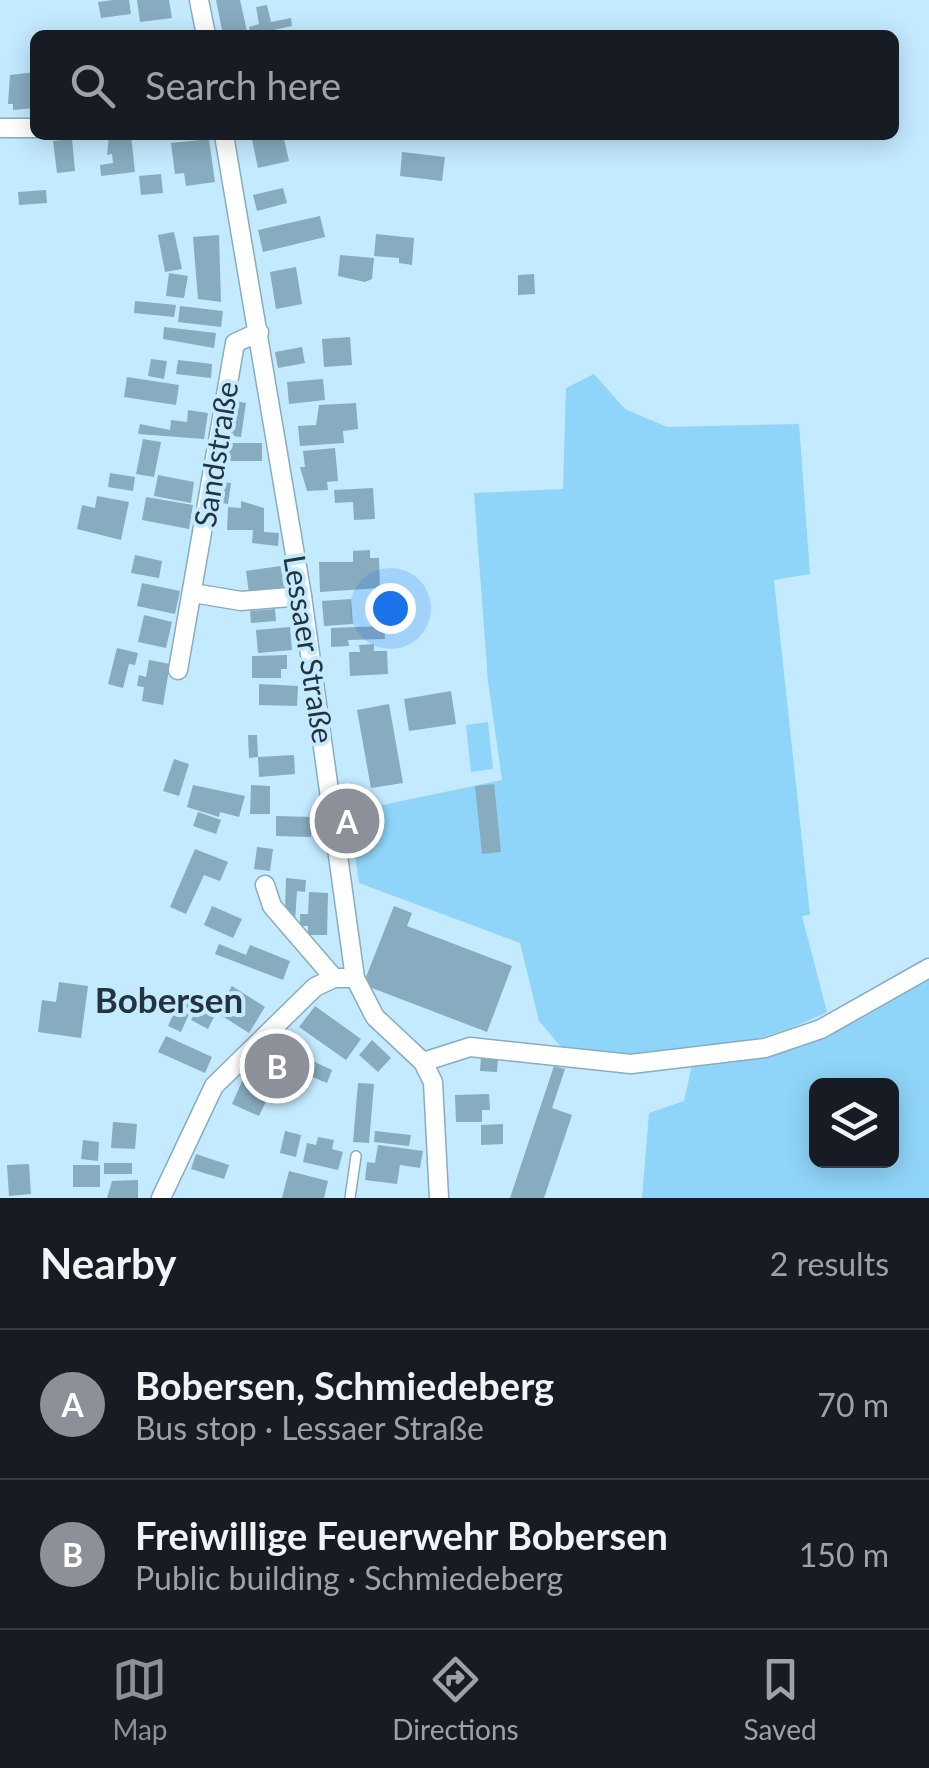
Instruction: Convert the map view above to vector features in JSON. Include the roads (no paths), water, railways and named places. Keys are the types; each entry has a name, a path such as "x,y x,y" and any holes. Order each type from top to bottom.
{"street":[{"path":"200,0 205,30"},
{"path":"0,128 30,128"},
{"name":"Lessaer Straße","path":"225,140 302,596 355,978 375,1017 424,1062"},
{"name":"Sandstraße","path":"178,670 235,344 260,332"},
{"path":"193,594 241,601 302,596"},
{"path":"265,885 272,906 334,978"},
{"path":"439,1198 436,1103 424,1062 470,1047 631,1064 765,1048 821,1029 929,968"},
{"path":"161,1198 214,1086 315,987 334,978 355,978"}],"lane":[{"path":"350,1198 356,1156"}],"place":[{"name":"Bobersen, Schmiedeberg","path":"347,821"},
{"name":"Freiwillige Feuerwehr Bobersen","path":"277,1066"}],"district":[{"name":"Bobersen","path":"169,999"}]}
